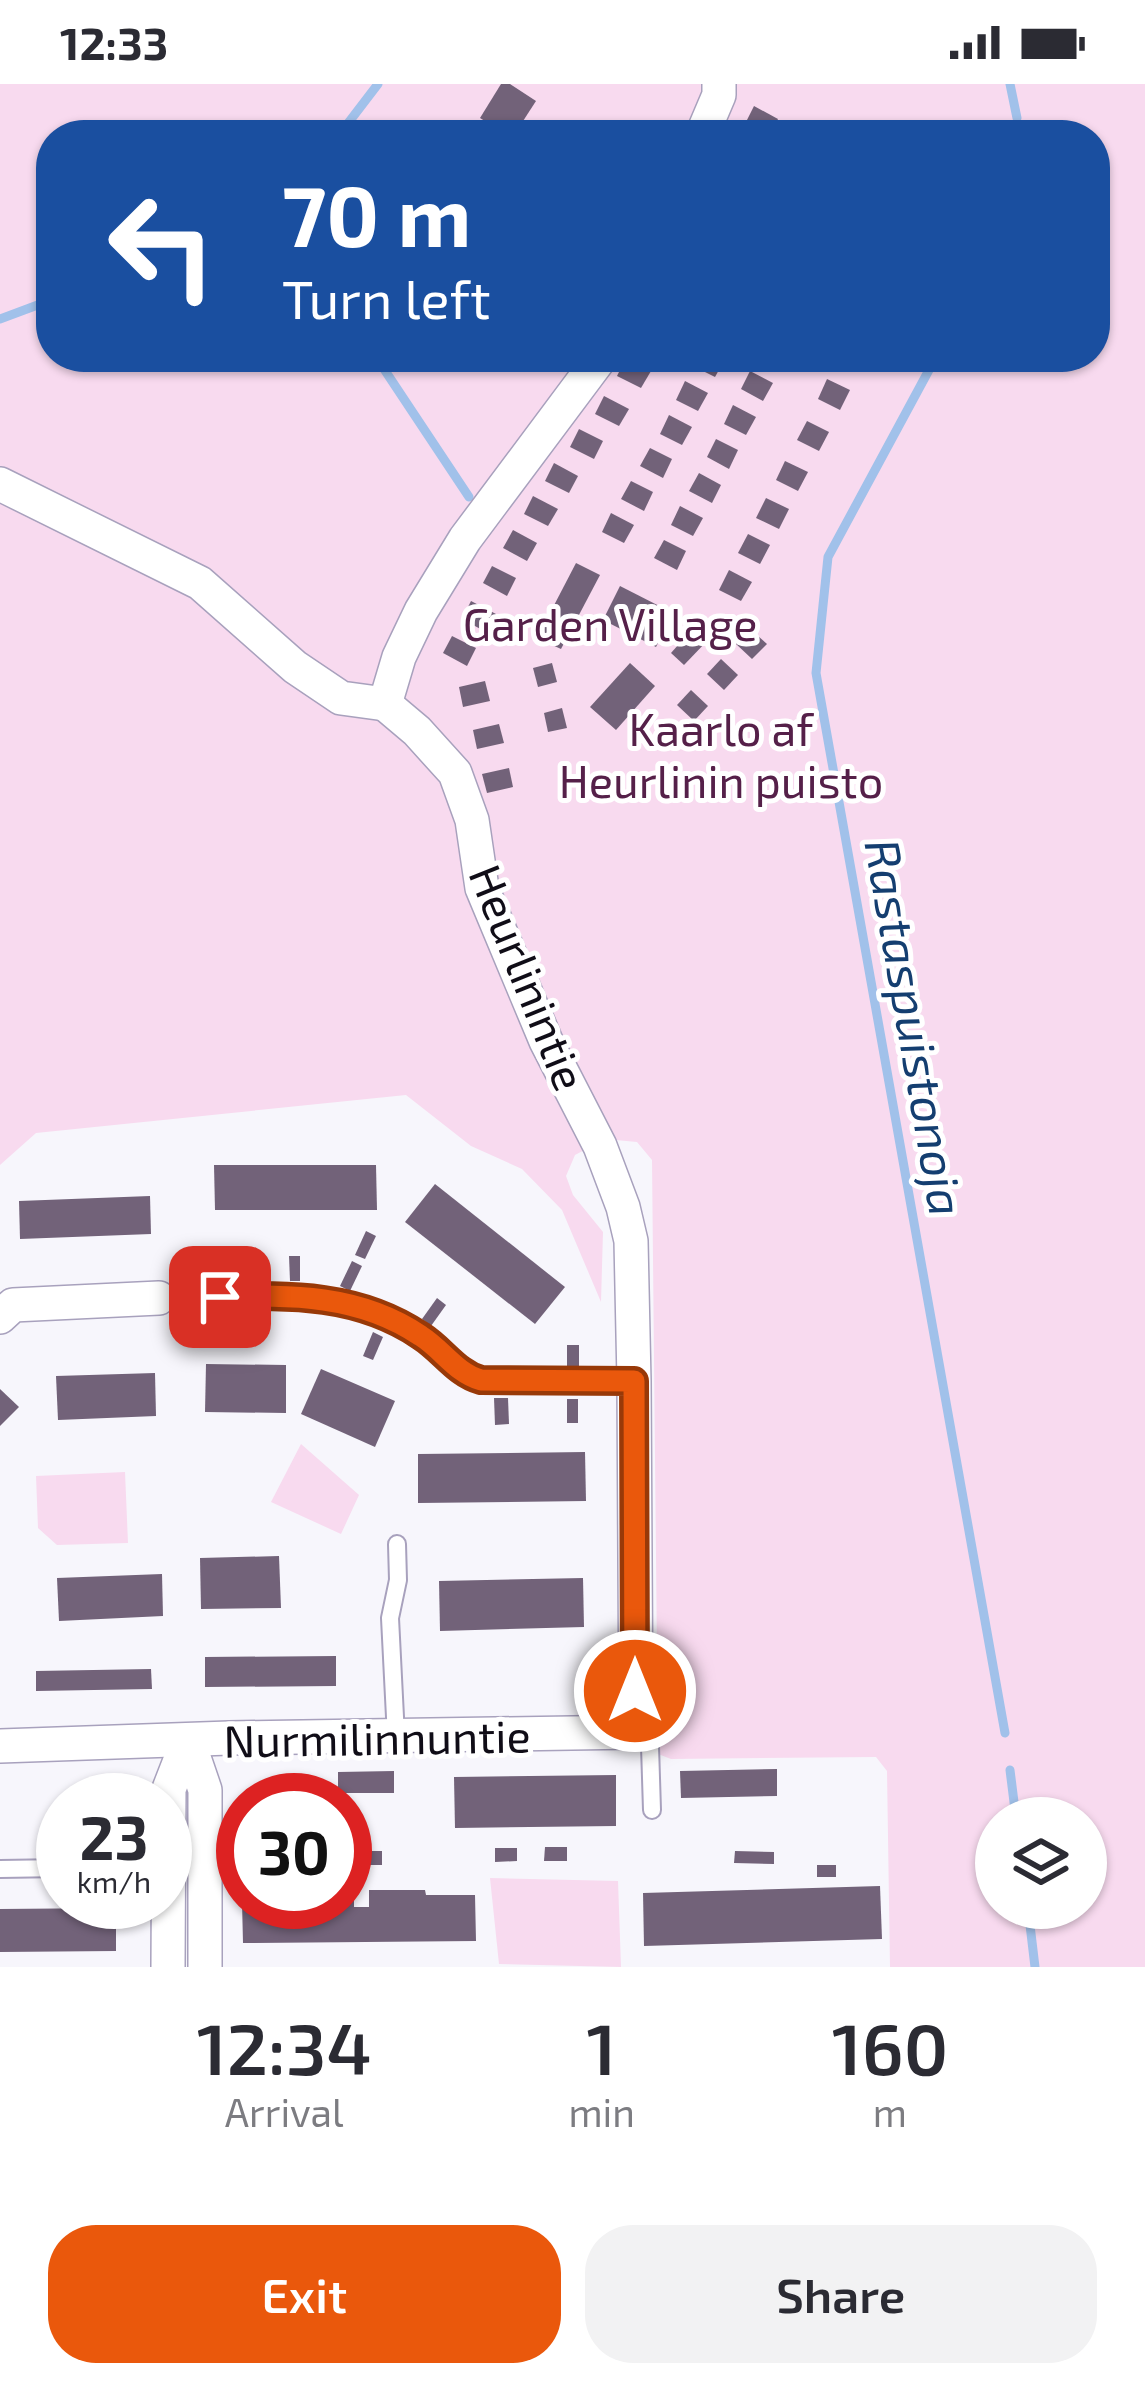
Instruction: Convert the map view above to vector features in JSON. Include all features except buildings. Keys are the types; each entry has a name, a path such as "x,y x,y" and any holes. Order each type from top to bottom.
{"street":[{"path":"708,120 719,84"},
{"path":"0,484 200,583 295,667 341,698 385,704 399,657 465,539 590,372"},
{"name":"Heurlinintie","path":"385,704 455,772 472,820 482,887 547,1041 615,1184 631,1240 634,1381"},
{"path":"0,1317 13,1305 171,1298"},
{"path":"634,1381 635,1732"},
{"name":"Nurmilinnuntie","path":"0,1745 635,1732"},
{"path":"175,1773 188,1740"},
{"path":"188,1740 205,1790 205,1967"},
{"path":"168,1929 168,1967"}],"lane":[{"path":"171,1298 294,1295 340,1302 391,1318 424,1337 466,1376 481,1380 634,1381"},
{"path":"396,1737 390,1618 398,1580 397,1544"},
{"path":"635,1732 650,1745 652,1810"},
{"path":"0,1869 36,1868"}],"green space":[{"name":"Kaarlo af Heurlinin puisto","path":"0,84 1145,84 1145,1967 890,1967 887,1771 876,1757 671,1759 658,1754 652,1160 637,1142 605,1139 575,1155 566,1176 573,1195 603,1232 601,1302 562,1210 522,1169 471,1146 406,1095 36,1133 0,1165"},
{"path":"301,1444 359,1495 341,1534 271,1502"},
{"path":"125,1472 128,1543 57,1545 38,1528 36,1476"},
{"path":"490,1878 618,1881 621,1967 499,1964"}],"waterway":[{"path":"350,120 378,84"},
{"name":"Rastaspuistonoja","path":"1010,84 1017,118"},
{"path":"0,319 36,306"},
{"path":"386,372 469,497"},
{"name":"Rastaspuistonoja","path":"928,372 828,557 816,673 1005,1733"},
{"name":"Rastaspuistonoja","path":"1010,1770 1013,1797"},
{"name":"Rastaspuistonoja","path":"1030,1929 1035,1967"}],"route":[{"path":"220,1297 294,1295 340,1302 391,1318 424,1337 466,1376 481,1380 634,1381 635,1691"}],"park label":[{"name":"Garden Village","path":"610,623"}]}
